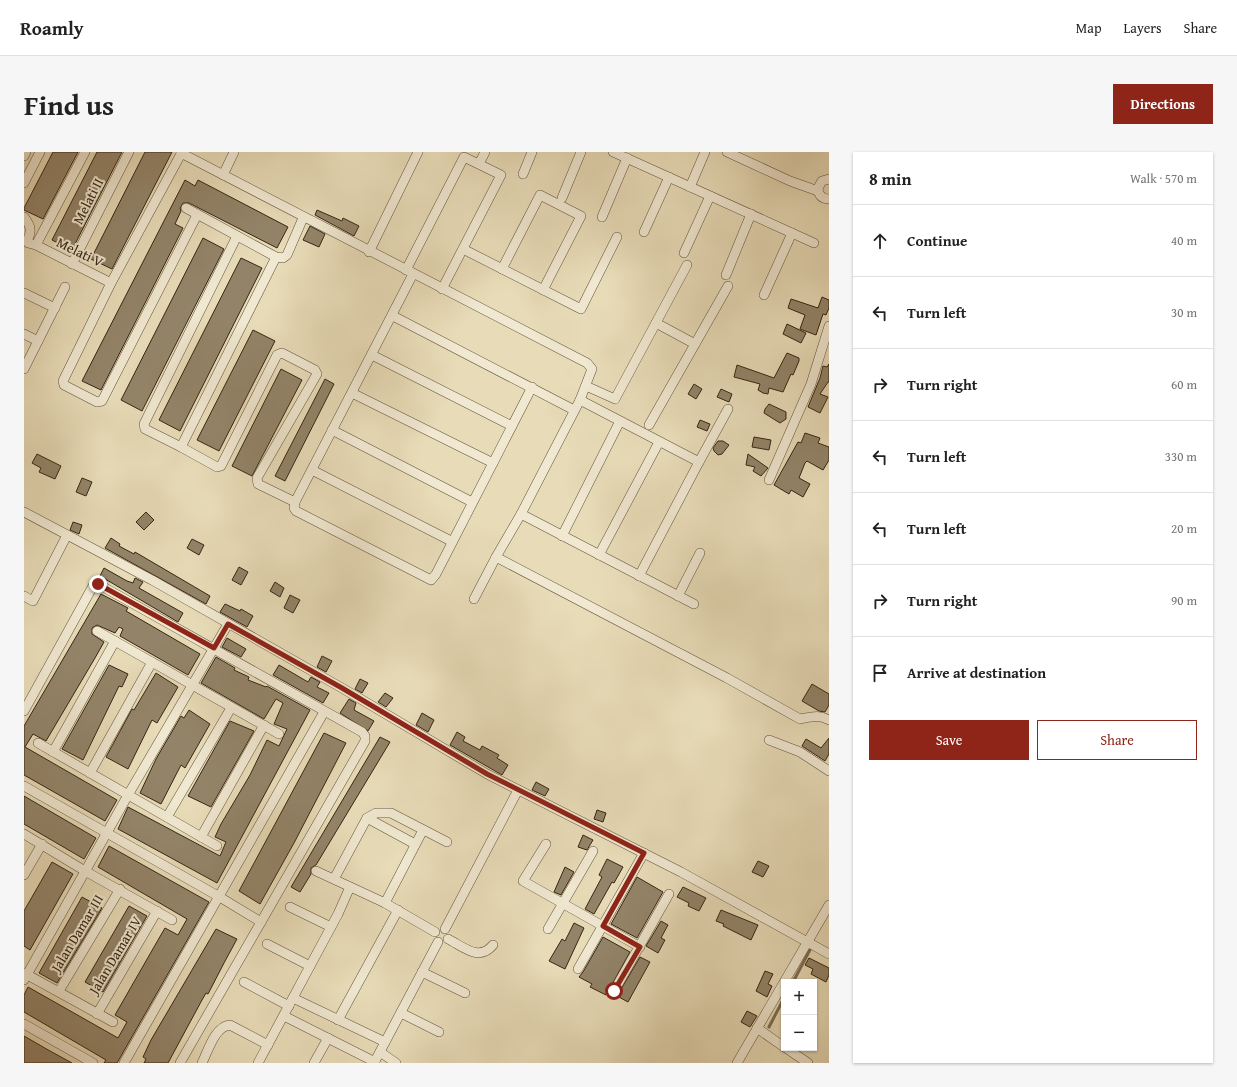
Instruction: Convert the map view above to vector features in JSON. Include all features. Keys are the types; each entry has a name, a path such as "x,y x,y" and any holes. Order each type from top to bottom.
{"street":[{"path":"24,156 26,152"},
{"path":"24,183 40,152"},
{"path":"24,217 30,224 31,230 27,241 32,245 36,245 85,152"},
{"name":"Melati II","path":"72,264 129,152"},
{"path":"196,216 102,401 100,403 62,383 111,283 181,152 369,252 587,364 592,370 580,400 521,514 474,599"},
{"path":"223,175 234,152"},
{"path":"369,252 418,152"},
{"path":"522,174 532,152"},
{"path":"562,198 581,152"},
{"path":"613,152 814,243"},
{"path":"690,186 706,152"},
{"path":"727,152 818,192 822,198 829,199"},
{"path":"442,289 501,175 464,157 409,272 393,316 295,502 294,508 296,511 431,580 436,574 451,541 532,387"},
{"path":"602,217 627,158"},
{"path":"644,232 669,177"},
{"path":"818,192 819,184 822,181 829,179"},
{"path":"502,269 540,195 581,216 543,290"},
{"path":"684,253 710,196"},
{"path":"186,208 196,216 276,257 282,258 287,255 304,218"},
{"path":"726,275 751,214"},
{"path":"764,295 792,233"},
{"path":"237,236 144,424 145,429 217,467 221,466 277,354 282,353 316,370 317,374 257,478 258,484 295,502"},
{"path":"462,249 581,309 617,238"},
{"name":"Melati V","path":"36,245 111,283"},
{"path":"181,447 276,257"},
{"path":"586,386 615,400 688,265"},
{"path":"24,369 65,286"},
{"path":"649,425 728,286"},
{"path":"24,293 55,308"},
{"path":"393,316 574,410"},
{"path":"656,323 695,344"},
{"path":"769,480 811,384 829,326"},
{"path":"24,334 38,341"},
{"path":"372,355 512,426"},
{"path":"352,393 493,463"},
{"path":"580,400 699,462"},
{"path":"639,576 728,409"},
{"path":"562,536 620,420"},
{"path":"332,430 472,502"},
{"path":"599,555 659,442"},
{"path":"312,470 451,541"},
{"path":"24,512 152,580 342,688 457,757 518,790 644,853 808,941 829,954"},
{"path":"521,514 694,604"},
{"path":"24,596 33,601 67,535"},
{"path":"678,596 700,554"},
{"path":"496,557 727,678 800,719 814,716 823,717 829,720"},
{"path":"24,711 93,586 98,584 362,732 365,736 365,741 180,1063"},
{"path":"113,1022 96,1014 59,991 25,976 128,794 193,686 228,624"},
{"path":"97,631 279,734"},
{"path":"53,752 115,641"},
{"path":"90,773 152,662"},
{"path":"168,817 231,708"},
{"path":"124,1063 324,712"},
{"path":"201,837 264,725"},
{"path":"769,740 800,752 829,771"},
{"path":"38,743 217,846"},
{"path":"24,786 106,834 218,896 260,922"},
{"path":"445,929 518,790"},
{"path":"334,879 367,818 376,813 391,813 447,842"},
{"path":"367,818 415,844"},
{"path":"385,903 423,830"},
{"path":"24,834 85,871 120,889 172,920"},
{"path":"24,875 42,844"},
{"path":"546,844 523,881 640,947"},
{"path":"548,929 593,851"},
{"path":"578,969 644,853"},
{"path":"316,871 385,903 435,932"},
{"path":"258,1063 331,927 350,887"},
{"name":"Jalan Damar III","path":"59,991 120,889"},
{"path":"614,991 669,894"},
{"path":"737,1063 828,906"},
{"path":"290,907 331,927"},
{"path":"338,1020 398,910"},
{"name":"Jalan Damar IV","path":"96,1014 157,911"},
{"path":"435,932 442,928 445,929"},
{"path":"445,929 448,932 448,939"},
{"path":"435,932 435,939 438,942"},
{"path":"438,942 445,942 448,939"},
{"path":"448,939 482,954 488,951 493,944"},
{"path":"284,1016 375,1063 438,942"},
{"path":"267,944 310,966"},
{"path":"422,972 465,993"},
{"path":"244,982 338,1020 385,1042"},
{"path":"401,1013 439,1032"},
{"path":"24,1024 92,1063"},
{"path":"202,1063 219,1030 224,1026 230,1025 268,1045"},
{"path":"757,1028 781,1044"},
{"path":"314,1063 328,1038"},
{"path":"791,1051 808,1063"},
{"path":"380,1052 396,1063"}],"building":[{"path":"53,152 78,152 43,219 24,210 24,208"},
{"path":"97,152 122,152 72,250 52,240"},
{"path":"145,152 172,152 112,269 91,259"},
{"path":"185,180 195,186 198,180 288,227 277,248 189,203 183,203 175,224 183,228 101,390 82,381"},
{"path":"317,210 342,221 343,218 359,226 354,236 315,215"},
{"path":"310,226 325,234 319,247 303,240"},
{"path":"203,238 224,249 142,411 121,400"},
{"path":"241,258 262,268 180,431 159,420"},
{"path":"822,297 829,300 829,308 826,315 823,314 816,335 800,329 805,315 788,308 791,299 818,308"},
{"path":"787,324 806,333 801,343 783,334"},
{"path":"253,330 275,341 219,451 197,440"},
{"path":"787,353 799,358 799,361 783,392 769,388 768,394 763,393 758,390 760,384 734,377 737,365 774,378"},
{"path":"829,364 829,382 820,394 828,397 820,413 808,407 820,378 823,366 827,367"},
{"path":"281,369 302,380 252,476 232,466"},
{"path":"325,379 334,384 285,481 275,476"},
{"path":"694,384 702,389 696,399 688,394"},
{"path":"721,389 732,394 729,402 717,397"},
{"path":"769,404 786,412 786,419 780,423 764,413"},
{"path":"700,420 710,424 707,431 697,427"},
{"path":"805,433 820,438 818,443 829,447 829,460 823,470 807,461 805,463 799,478 810,484 803,497 791,490 789,494 774,485 798,442 801,443"},
{"path":"754,437 771,440 769,450 752,447"},
{"path":"718,441 723,441 729,445 722,454 718,455 713,448"},
{"path":"37,454 61,466 55,479 39,472 41,468 32,463"},
{"path":"748,454 768,468 761,476 753,471 755,467 746,465"},
{"path":"82,478 92,482 86,496 76,492"},
{"path":"146,512 154,520 144,530 136,522"},
{"path":"73,522 82,525 79,534 70,530"},
{"path":"111,538 120,544 119,546 134,554 135,552 210,596 206,604 105,548"},
{"path":"192,539 204,545 199,555 187,548"},
{"path":"239,567 248,572 241,585 232,580"},
{"path":"104,568 127,581 133,583 135,578 143,582 139,588 183,613 178,622 100,576"},
{"path":"275,582 284,588 280,597 270,591"},
{"path":"101,594 128,608 126,611 200,654 188,675 120,636 123,629 119,627 115,633 97,625 92,628 92,634 104,642 95,658 46,741 33,734 25,747 117,800 105,821 24,775 24,726"},
{"path":"290,595 300,600 293,613 284,608"},
{"path":"225,604 240,611 241,609 253,616 247,627 220,612"},
{"path":"227,638 246,649 241,657 222,647"},
{"path":"322,656 332,661 326,672 317,667"},
{"path":"216,657 235,668 234,670 249,677 248,680 266,687 267,686 310,710 217,883 118,829 128,807 220,856 226,842 215,837 221,824 250,775 267,740 279,746 287,729 274,724 283,703 276,699 264,719 201,683"},
{"path":"109,665 128,674 122,687 119,686 83,760 62,749"},
{"path":"279,665 308,682 311,677 320,682 317,687 329,693 323,703 273,675"},
{"path":"156,673 178,687 157,723 152,720 128,769 106,757 132,709 134,710"},
{"path":"360,679 368,683 362,693 355,689"},
{"path":"812,684 829,694 829,705 825,712 819,711 802,701"},
{"path":"385,693 393,698 386,707 378,702"},
{"path":"349,699 356,703 354,710 374,721 368,731 340,713"},
{"path":"189,710 210,724 185,768 181,765 161,804 140,793 156,759 181,716 184,718"},
{"path":"422,713 434,720 428,732 416,725"},
{"path":"230,721 254,731 211,807 188,796"},
{"path":"457,732 465,737 463,741 480,750 482,746 499,755 497,758 508,765 502,775 450,745"},
{"path":"324,733 346,743 294,843 260,904 239,891"},
{"path":"380,737 390,742 316,865 311,868 311,874 300,892 291,887"},
{"path":"829,738 829,754 825,761 802,746 806,739 821,748"},
{"path":"536,782 549,789 545,796 532,790"},
{"path":"24,796 96,838 84,859 24,824"},
{"path":"597,810 606,813 603,822 594,819"},
{"path":"583,835 593,840 587,850 578,847"},
{"path":"109,846 209,902 117,1063 104,1063 106,1060 24,1012 24,995 28,987 118,1038 127,1022 115,1015 158,940 165,928 178,935 187,919 98,867"},
{"path":"607,859 623,867 614,883 612,882 594,914 585,909 602,877 599,875"},
{"path":"758,861 769,866 763,877 752,872"},
{"path":"52,862 73,874 30,950 24,946 24,911"},
{"path":"565,867 574,872 561,895 554,892"},
{"path":"637,877 663,892 637,938 611,924"},
{"path":"683,887 706,898 699,911 688,906 689,903 677,897"},
{"path":"82,897 102,908 57,983 39,973"},
{"path":"129,906 147,916 103,992 85,982"},
{"path":"721,910 758,925 751,940 716,921"},
{"path":"661,921 668,925 661,938 665,940 658,953 646,946"},
{"path":"574,923 584,928 565,969 549,961 562,939 565,941"},
{"path":"216,929 237,939 208,994 206,993 168,1063 144,1063 146,1059 143,1057 151,1040"},
{"path":"603,937 630,952 606,995 590,987 592,984 579,977"},
{"path":"640,957 650,962 628,1002 617,996"},
{"path":"809,958 829,968 829,975 826,982 811,974 813,969 805,965"},
{"path":"765,971 773,974 768,984 772,986 767,997 756,991"},
{"path":"747,1011 757,1016 750,1027 741,1022"},
{"path":"24,1036 50,1051 72,1063 24,1063"}],"waterway":[{"path":"795,979 812,946"},
{"path":"769,1027 781,1004"}],"route":[{"path":"98,584 214,648 228,624 342,688 487,774 644,853 603,926 640,947 614,991"}]}
